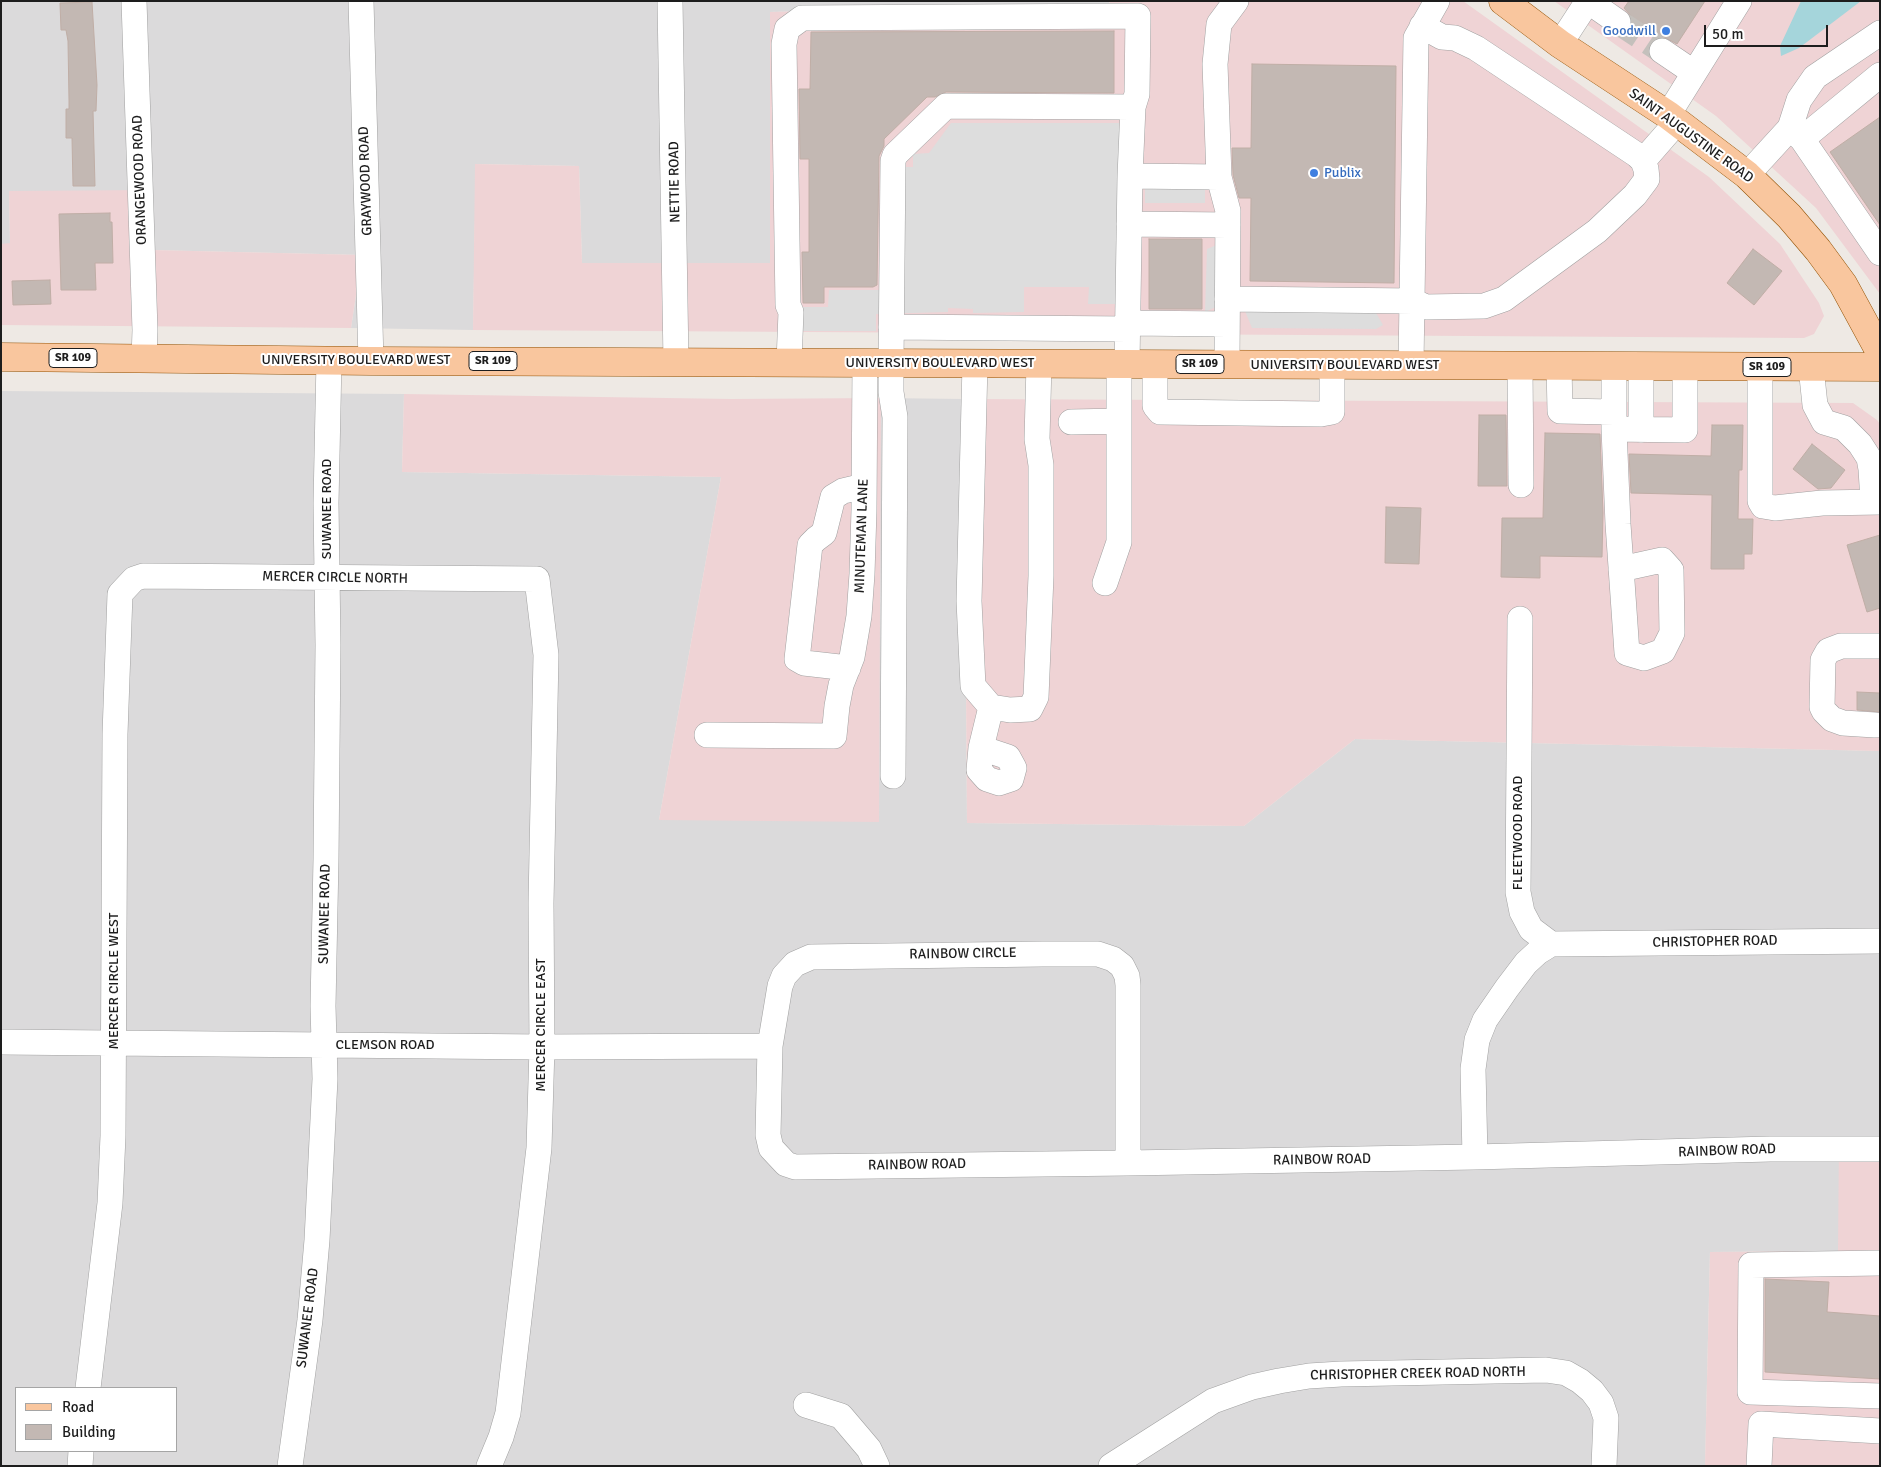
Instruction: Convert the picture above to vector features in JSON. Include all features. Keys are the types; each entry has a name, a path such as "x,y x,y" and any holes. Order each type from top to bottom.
{"main road":[{"name":"SAINT AUGUSTINE ROAD","path":"1505,2 1560,44 1672,119 1747,175 1790,216 1818,250 1843,284 1880,352"},
{"name":"UNIVERSITY BOULEVARD WEST","path":"1,357 371,361 1880,367"}],"street":[{"name":"ORANGEWOOD ROAD","path":"134,1 145,330 144,359"},
{"name":"GRAYWOOD ROAD","path":"361,1 371,361"},
{"name":"NETTIE ROAD","path":"670,1 676,242 676,362"},
{"path":"1227,364 1228,211 1219,177 1215,64 1219,24 1236,1"},
{"path":"1560,44 1588,1 1618,22"},
{"path":"1642,160 1672,119 1693,72 1739,1"},
{"path":"1411,365 1416,38 1435,2"},
{"path":"789,362 791,312 788,305 784,44 787,29 802,18 1139,8 1137,94 1133,107 1130,176 1127,326 1119,421 1118,542 1105,583"},
{"path":"1227,299 1413,301 1426,307 1484,306 1504,299 1597,231 1647,180 1646,169 1642,160 1476,48 1455,38 1442,37 1422,26"},
{"path":"1880,33 1815,76 1799,100 1796,133 1880,253"},
{"path":"1662,51 1693,72"},
{"path":"1747,175 1796,133 1880,75"},
{"path":"893,776 895,417 891,392 878,363 891,326 893,161 895,155 946,106 1133,107"},
{"path":"1130,176 1219,177"},
{"path":"1129,224 1228,225"},
{"path":"891,326 1227,324"},
{"name":"SUWANEE ROAD","path":"290,1466 310,1320 317,1240 325,1079 323,1006 326,859 326,503 329,360"},
{"name":"MINUTEMAN LANE","path":"706,735 834,736 841,685 848,668 859,616 864,486 878,363"},
{"path":"975,364 969,601 973,686 991,706 1010,710 1030,709 1036,697 1041,567 1041,465 1036,439 1038,364"},
{"path":"1155,364 1155,406 1160,412 1321,414 1332,412 1332,365"},
{"path":"1614,365 1614,421 1621,569"},
{"path":"1520,366 1522,485"},
{"path":"1559,366 1560,411 1614,421 1641,430 1685,430 1684,366"},
{"path":"1641,366 1641,430"},
{"path":"1760,367 1760,501 1763,506 1775,508 1822,502 1876,502 1869,458 1848,431 1824,422 1815,405 1811,367"},
{"path":"1071,422 1119,421"},
{"path":"848,668 804,663 797,659 810,545 824,533 833,497 843,491 864,486"},
{"name":"MERCER CIRCLE NORTH","path":"134,579 143,576 537,579"},
{"name":"MERCER CIRCLE WEST","path":"88,1387 110,1203 113,1126 117,647 120,594 134,579"},
{"name":"MERCER CIRCLE EAST","path":"489,1466 501,1437 508,1413 539,1148 542,1047 541,903 546,655 537,579"},
{"name":"FLEETWOOD ROAD","path":"1520,619 1518,892 1522,912 1531,929 1551,944"},
{"path":"1875,725 1843,723 1832,719 1824,712 1822,707 1823,660 1828,651 1841,646 1880,646"},
{"path":"980,748 991,706"},
{"name":"CHRISTOPHER ROAD","path":"1551,944 1880,941"},
{"path":"1475,1157 1473,1069 1477,1040 1485,1020 1506,988 1526,963 1551,944"},
{"name":"RAINBOW CIRCLE","path":"771,1148 768,1135 770,1046 780,986 784,976 795,964 811,958 1098,954 1113,959 1124,971 1128,985 1128,1163"},
{"name":"CLEMSON ROAD","path":"1,1042 542,1047 770,1046"},
{"name":"RAINBOW ROAD","path":"771,1148 786,1164 795,1167 1475,1157 1770,1149 1880,1149"},
{"path":"1880,1262 1750,1265 1750,1392 1880,1396"},
{"name":"CHRISTOPHER CREEK ROAD NORTH","path":"1111,1466 1214,1401 1252,1387 1309,1376 1546,1370 1566,1373 1580,1381 1601,1403 1606,1418 1604,1466"},
{"path":"806,1405 841,1416 869,1449 877,1466"},
{"path":"1759,1466 1761,1424 1880,1431"},
{"path":"80,1452 80,1466"}],"shaded area":[{"path":"1,1 1109,1 1109,4 770,12 770,263 582,263 579,166 476,164 473,330 351,328 362,255 151,250 9,191 10,244 1,244"},
{"path":"1110,1 1463,1 1709,177 1780,244 1819,303 1824,316 1814,334 1804,338 473,330 475,164 579,166 582,263 770,263 770,12 1109,4"},
{"path":"1554,1 1880,1 1880,294 1816,208 1716,116"},
{"path":"951,123 1119,123 1119,304 1088,304 1089,287 1024,287 1024,312 973,313 973,309 948,308 948,312 876,314 876,331 801,331 802,307 828,307 829,290 902,290 901,167 913,167 913,154 929,153"},
{"path":"1145,188 1205,188 1205,203 1145,203"},
{"path":"152,190 151,250 362,255 351,328 1,325 1,244 10,243 9,191"},
{"path":"1219,244 1220,305 1205,312 1207,249"},
{"path":"1245,311 1375,311 1383,325 1376,329 1252,328"},
{"path":"1,391 404,394 402,472 721,477 659,820 881,398 964,399 967,823 1244,826 1355,739 1880,751 1880,1140 1839,1140 1839,1251 1710,1252 1705,1466 1,1466"},
{"path":"404,394 732,399 881,398 879,822 659,820 721,477 402,472"},
{"path":"964,399 1853,403 1880,424 1880,751 1355,739 1244,826 967,823"},
{"path":"1839,1140 1880,1140 1880,1466 1705,1466 1710,1252 1838,1251"}],"water":[{"path":"1801,1 1861,1 1799,48 1781,56 1780,46"}],"building":[{"name":"Goodwill","path":"1629,1 1705,1 1677,44 1664,37 1658,38 1632,20 1624,8"},
{"path":"92,2 97,85 96,111 93,111 95,186 73,186 72,138 66,138 66,109 69,109 68,41 66,30 61,30 60,3"},
{"path":"1114,31 1114,93 946,92 935,97 927,97 884,139 884,146 879,156 877,285 873,287 824,287 824,303 803,303 802,252 809,252 809,159 800,159 799,89 810,89 811,32"},
{"name":"Publix","path":"1252,64 1396,66 1394,283 1250,281 1251,198 1239,198 1233,175 1232,148 1251,148"},
{"path":"1880,117 1880,225 1830,152"},
{"path":"110,213 113,263 95,263 96,290 61,290 59,214"},
{"path":"1149,239 1202,239 1202,309 1149,309"},
{"path":"1753,249 1782,271 1754,305 1727,283"},
{"path":"50,280 51,304 13,305 12,281"},
{"path":"1479,415 1506,415 1507,486 1478,486"},
{"path":"1712,425 1743,425 1742,470 1739,470 1738,519 1753,519 1752,554 1744,554 1744,569 1711,569 1712,495 1631,493 1629,454 1711,456"},
{"path":"1545,433 1600,434 1603,513 1602,557 1540,556 1540,578 1501,577 1502,518 1543,518"},
{"path":"1812,444 1845,470 1831,488 1818,489 1793,469"},
{"path":"1386,507 1421,508 1419,564 1385,563"},
{"path":"1880,535 1880,608 1867,612 1847,545"},
{"path":"1857,692 1880,693 1880,712 1857,710"},
{"path":"1765,1279 1829,1282 1827,1312 1880,1316 1880,1379 1765,1372"}],"tunnel":[{"path":"1618,22 1662,51"}],"place":[{"name":"Goodwill","path":"1666,31"},
{"name":"Publix","path":"1314,173"}]}
